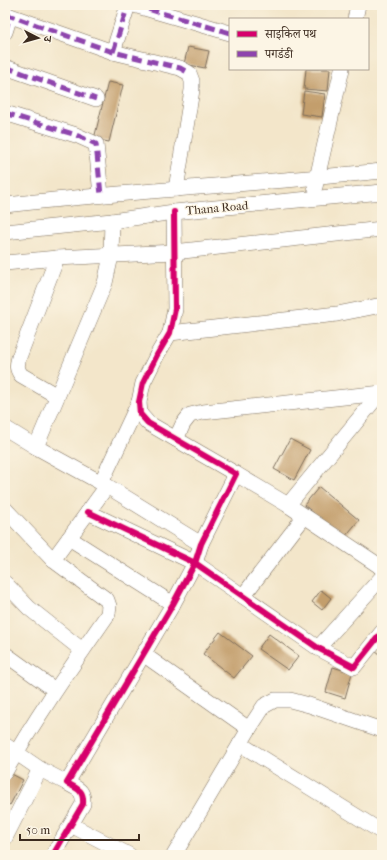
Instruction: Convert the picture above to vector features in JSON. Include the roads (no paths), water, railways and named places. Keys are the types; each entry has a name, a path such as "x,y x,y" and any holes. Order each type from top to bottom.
{"street":[{"path":"113,52 128,5"},
{"path":"134,5 229,33"},
{"path":"354,18 358,5"},
{"path":"5,32 8,15 113,52 180,68 189,73 192,81 192,90 176,189"},
{"path":"5,67 96,99"},
{"path":"313,199 342,70"},
{"path":"5,113 76,134 96,144 101,195"},
{"name":"Thana Road","path":"5,205 101,195 317,178 382,171"},
{"name":"Thana Road","path":"5,232 112,221 174,212 382,192"},
{"path":"174,212 175,309 170,333 143,383 140,414 148,423 288,505 381,567 318,648"},
{"path":"36,447 105,283 111,256 112,221"},
{"path":"5,263 57,258 174,252 382,229"},
{"path":"57,258 17,365 18,371 21,375 57,396"},
{"path":"170,333 337,314 382,305"},
{"path":"176,439 183,424 190,415 203,412 381,393"},
{"path":"288,505 381,393"},
{"path":"53,560 88,512 104,484 140,402"},
{"path":"5,428 36,447 104,484 201,544"},
{"path":"67,783 174,604 196,563 201,544 236,474"},
{"path":"5,509 53,560 107,600 109,606 108,614 55,690 10,749 5,772"},
{"path":"88,512 196,563 318,648 354,667 382,632"},
{"path":"243,596 304,517"},
{"path":"70,538 174,604"},
{"path":"5,583 29,608 82,650"},
{"path":"5,654 55,690"},
{"path":"143,654 249,728"},
{"path":"174,855 249,728 264,706 275,700 290,700 382,730"},
{"path":"240,744 382,832"},
{"path":"10,749 40,769 80,790 84,797 83,804 54,855"},
{"path":"5,838 40,769"},
{"path":"71,825 129,855"}]}
